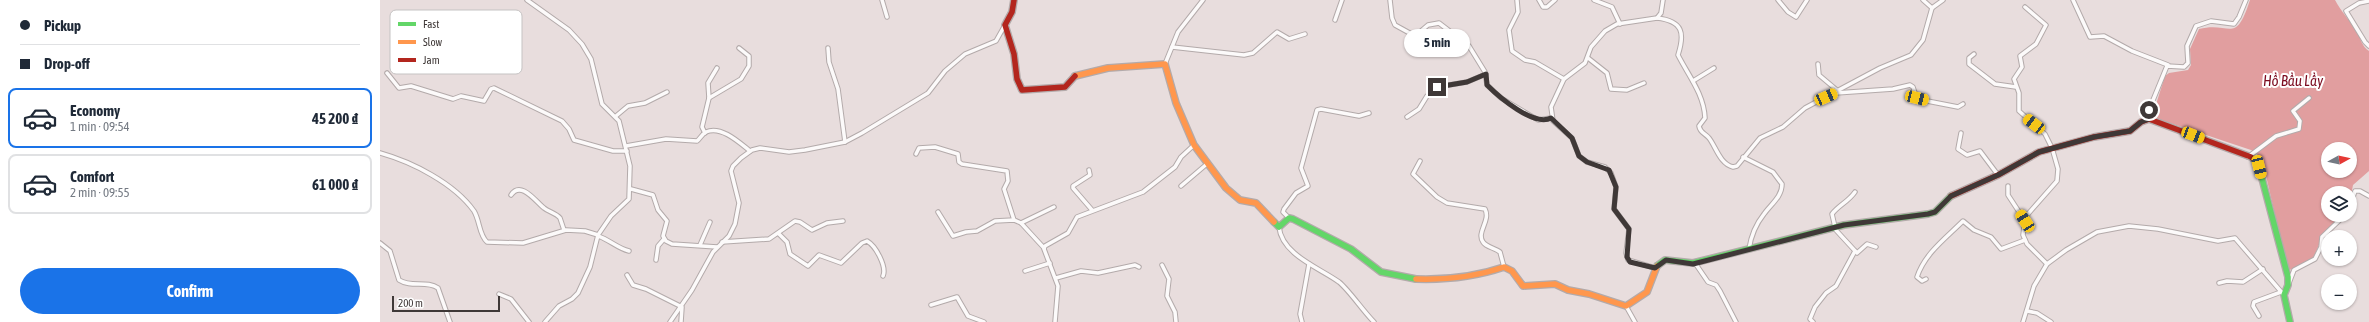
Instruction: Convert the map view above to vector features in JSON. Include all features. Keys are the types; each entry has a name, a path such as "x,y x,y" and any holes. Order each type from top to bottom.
{"street":[{"path":"882,0 887,17"},
{"path":"670,322 682,307 717,247 732,232 739,212 732,168 750,151 764,147 789,152 845,142 928,93 945,71 965,54 996,41 1012,12 1014,0"},
{"path":"1203,0 1178,32 1165,64 1176,103 1194,145 1230,191 1240,200 1256,203 1279,227 1281,236 1289,246 1309,264 1340,283 1374,322"},
{"path":"1335,20 1342,6 1342,0"},
{"path":"1390,0 1392,18 1397,27 1415,36 1428,25 1440,24 1469,46 1486,74 1487,85 1504,101 1538,120 1551,118"},
{"path":"1517,0 1518,12 1509,30 1512,51 1525,60 1535,62 1564,80"},
{"path":"1539,0 1543,6 1547,7 1555,0"},
{"path":"1594,0 1612,7 1620,24"},
{"path":"1657,18 1661,13 1663,0"},
{"path":"1778,0 1788,12 1796,17 1807,0"},
{"path":"1923,0 1932,8"},
{"path":"1551,118 1553,100 1564,80 1582,67 1600,35 1613,26 1620,24 1657,18 1673,22 1680,30 1682,44 1678,55 1693,81 1706,116 1699,126 1700,132 1709,138 1728,166 1737,166 1760,138 1783,127 1805,108 1880,68 1911,55 1923,40 1932,8 1943,0"},
{"path":"2073,0 2090,37 2104,36 2167,67 2184,67 2188,63 2187,46 2197,24 2211,21 2234,24 2239,17 2246,0"},
{"path":"2369,0 2362,1 2348,9 2347,14 2364,42 2369,46"},
{"path":"529,1 569,30 582,44 593,65 602,104 616,116 626,146 631,189 629,200 611,216 598,236 590,267 578,293 572,300 559,306 545,322"},
{"path":"2024,7 2046,24 2036,44 2021,55 2022,67 2014,79 2019,93 2020,113 2040,129 2052,148 2058,169 2058,181 2046,191 2025,221"},
{"path":"1005,25 1014,54 1016,79 1021,88 1027,90 1065,87 1074,76 1096,70 1139,65 1165,64"},
{"path":"1172,47 1244,55 1253,53 1277,32 1289,39 1305,34"},
{"path":"709,98 740,80 748,70 750,63 749,56 739,48"},
{"path":"828,48 829,62 838,89 845,142"},
{"path":"1974,54 1969,58 1969,64 1991,82 2016,87"},
{"path":"1588,58 1607,73 1611,89 1627,90 1644,83"},
{"path":"1818,64 1819,75 1837,92 1893,89 1910,85 1913,87 1917,98 1958,107 1963,104"},
{"path":"2149,119 2149,110 2167,67"},
{"path":"705,133 702,127 709,98 708,82 717,68"},
{"path":"1693,81 1714,68"},
{"path":"387,73 399,88 411,86 453,99 461,96 484,101 490,91 494,88 562,121 569,129 574,140 613,151 627,151"},
{"path":"1407,116 1419,109 1426,96 1437,87 1467,82 1486,74"},
{"path":"616,116 634,103 645,103 667,92"},
{"path":"2250,154 2276,136 2299,129 2300,121 2294,111 2309,98"},
{"path":"1369,112 1362,116 1321,109 1317,110 1301,168 1308,186 1296,193 1284,209 1283,212 1289,218 1351,249 1381,272 1413,279 1443,280 1480,275 1504,267 1512,271 1522,286 1555,284 1568,290 1589,294 1626,306 1635,322"},
{"path":"1551,118 1572,138 1579,156 1587,162 1609,170 1616,187 1614,209 1629,229 1627,257 1630,262 1655,268"},
{"path":"1626,306 1650,290 1655,268 1666,260 1695,263 1835,228 1935,212 1951,196 1998,175 2023,160 2052,148 2094,137 2130,131 2141,122 2149,119 2250,154 2259,167 2289,282"},
{"path":"626,146 666,139 697,141 705,133 711,131 730,135 750,151"},
{"path":"1961,133 1958,149 1969,155 1980,151 1998,175"},
{"path":"1044,248 1068,233 1077,218 1092,210 1143,192 1175,167 1181,157 1194,145"},
{"path":"916,154 919,148 937,148 958,154 959,162 962,164 1007,171 1008,181 1004,190 1014,220"},
{"path":"380,153 420,167 458,196 476,215 487,242 523,243 564,230 585,231 611,240 618,248 629,251"},
{"path":"1743,157 1771,170 1782,184 1779,195 1763,215 1754,232 1749,250"},
{"path":"1420,160 1413,174 1437,197 1450,204 1485,209 1487,220 1481,234 1482,240 1486,245 1500,252 1504,267"},
{"path":"1182,186 1208,163"},
{"path":"1089,170 1090,175 1073,188 1092,210"},
{"path":"2008,186 2008,195 2025,221 2025,240 2047,264"},
{"path":"631,189 653,195 658,210 667,223 664,239 658,246 656,260"},
{"path":"511,195 515,191 525,191 546,209 558,216 564,230"},
{"path":"2357,191 2369,196"},
{"path":"1855,192 1845,204 1837,207 1832,214 1835,228 1858,253 1867,244 1876,247"},
{"path":"1021,223 1054,207"},
{"path":"938,212 953,236 966,232 977,231 995,221 1014,220 1021,223 1044,248 1056,278 1058,292 1055,322"},
{"path":"1279,227 1289,218"},
{"path":"722,242 769,239 779,234 795,221 800,222 812,230 826,223 843,221"},
{"path":"1926,279 1922,281 1917,277 1924,263 1936,246 1963,221 1974,230 1991,237 2002,248 2025,240"},
{"path":"700,245 710,222"},
{"path":"2259,316 2253,306 2254,302 2282,293 2294,270 2315,259 2321,247 2322,236 2337,222"},
{"path":"2023,322 2034,286 2047,264 2066,250 2091,235 2102,231 2129,226 2158,229 2218,241 2235,238 2282,293 2290,322"},
{"path":"779,234 787,242 790,254 808,266 818,255 841,263 862,243 867,241 876,248 885,273 883,276"},
{"path":"664,239 672,244 717,247"},
{"path":"380,243 390,251 401,282 432,285 438,288 450,322"},
{"path":"1813,322 1810,319 1812,310 1826,293 1836,286 1855,251"},
{"path":"1025,271 1050,263"},
{"path":"1695,263 1708,282 1716,285 1736,322"},
{"path":"1302,322 1300,314 1309,264"},
{"path":"1056,278 1081,271 1098,273 1135,265 1139,267"},
{"path":"1162,265 1169,279 1167,296 1175,312 1176,322"},
{"path":"2219,284 2227,281 2243,282 2263,269"},
{"path":"627,275 633,285 646,289 682,307"},
{"path":"499,294 511,299 529,322"},
{"path":"931,305 957,297 968,316 984,322"},
{"path":"681,322 682,307"},
{"path":"2027,311 2037,313 2051,322"}],"water":[{"name":"Hồ Bầu Lầy","path":"2250,0 2335,0 2355,28 2363,45 2369,51 2369,171 2353,186 2321,186 2321,222 2335,222 2327,230 2321,230 2321,240 2315,254 2309,263 2304,266 2288,270 2263,163 2258,155 2251,150 2152,117 2165,76 2169,73 2188,70 2191,65 2190,49 2199,29 2210,27 2231,29 2240,23"}],"traffic: fast":[{"path":"2260,171 2288,277 2288,285 2284,295 2290,322"},
{"path":"1657,266 1665,260 1693,263 1844,225 1928,214 1935,212 1951,196"},
{"path":"1274,222 1279,227 1289,218 1293,219 1351,249 1381,272 1416,279"}],"traffic: slow":[{"path":"1075,76 1108,68 1165,64 1176,103 1194,145 1226,188 1240,200 1256,203 1274,222"},
{"path":"1416,279 1461,277 1504,267 1512,271 1523,286 1555,284 1568,290 1589,294 1626,306 1647,292 1657,266"}],"traffic: jam":[{"path":"1014,0 1012,12 1005,25 1014,54 1017,79 1022,90 1065,87 1075,76"},
{"path":"1951,196 1998,175 2039,152 2094,137 2130,131 2141,122 2149,119 2251,157 2258,163 2260,171"}],"route":[{"path":"1437,87 1444,84 1467,82 1486,74 1487,85 1496,91 1504,101 1538,120 1551,118 1555,124 1572,138 1576,151 1583,160 1608,168 1614,178 1616,187 1613,203 1614,209 1629,229 1629,241 1626,253 1628,260 1633,263 1648,265 1655,268 1666,260 1693,264 1844,225 1859,222 1911,218 1935,212 1951,196 1998,175 2039,152 2094,137 2133,130 2141,122 2149,119 2149,110"}]}
